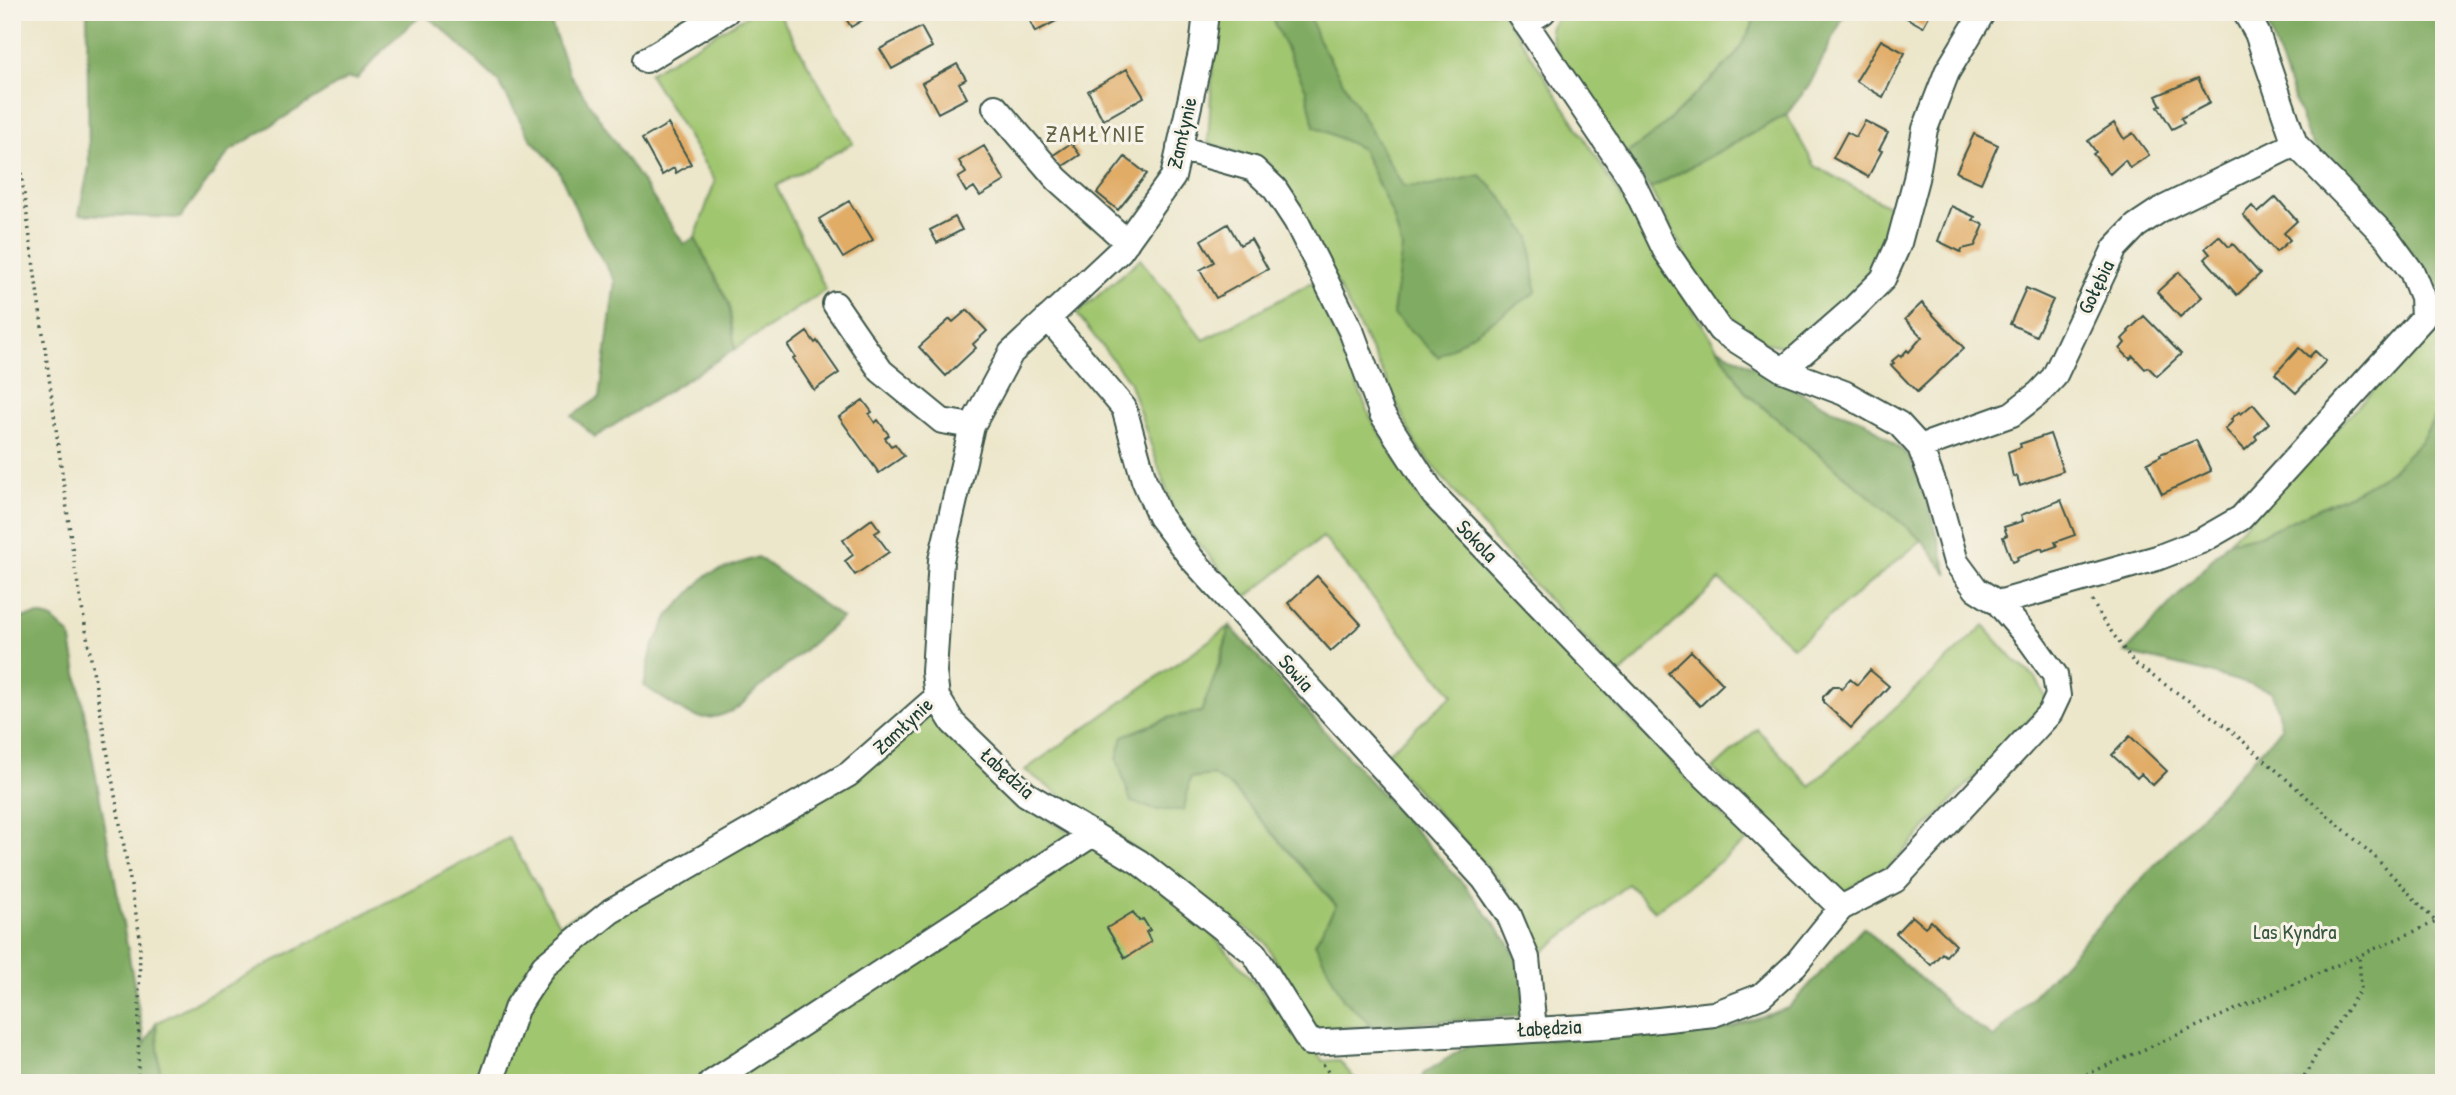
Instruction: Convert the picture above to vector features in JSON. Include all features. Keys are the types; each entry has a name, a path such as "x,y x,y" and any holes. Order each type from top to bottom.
{"street":[{"path":"646,60 726,12"},
{"name":"Zamłynie","path":"491,1083 516,1009 544,966 611,911 849,774 937,697 934,672 941,560 972,426 1011,353 1120,251 1173,177 1202,48 1206,12"},
{"path":"1783,370 1883,279 1899,243 1916,179 1925,129 1947,72 1983,12"},
{"path":"1998,603 2157,558 2201,541 2241,518 2423,318 2422,297 2412,272 2388,239 2295,145 2257,33 2245,12"},
{"path":"1529,16 1630,178 1665,250 1720,330 1783,370 1844,393 1899,424 1920,446"},
{"path":"995,107 1057,179 1127,242"},
{"name":"Gołębia","path":"1920,446 2012,414 2039,393 2054,377 2115,248 2136,226 2160,210 2295,145"},
{"name":"Sokola","path":"1179,148 1254,169 1275,189 1296,220 1352,332 1382,414 1434,495 1691,763 1841,908"},
{"path":"835,304 881,371 942,421 972,426"},
{"name":"Sowia","path":"1048,318 1124,408 1144,480 1160,517 1192,559 1484,879 1509,915 1527,958 1534,1029"},
{"name":"Łabędzia","path":"937,697 953,723 1026,794 1139,862 1254,953 1310,1042 1603,1026 1714,1014 1761,996 1795,965 1841,908 1895,880 2050,713 2058,695 2055,675 2030,640 1998,603 1976,589 1956,562 1936,490 1920,446"},
{"path":"711,1083 1093,834"}],"path":[{"path":"12,82 18,150 75,568 140,937 138,1083"},
{"path":"2081,581 2103,620 2134,663 2228,728 2374,856 2444,928"},
{"path":"2067,1083 2436,922 2444,914"},
{"path":"2301,1083 2319,1050 2361,989 2359,954"}],"green space":[{"path":"87,12 547,12 569,73 684,244 695,238 729,304 735,349 595,437 572,416 600,397 615,281 587,234 558,169 530,138 498,81 441,27 423,14 389,43 357,79 348,78 230,151 180,218 79,214 89,167"},
{"path":"753,12 778,12 853,143 776,186 826,290 735,349 729,304 695,238 715,181 649,73"},
{"path":"1216,12 1502,12 1746,393 1922,540 1793,647 1720,580 1619,675 1500,548 1416,445 1387,381 1292,196 1269,163 1208,143"},
{"path":"1272,12 1309,12 1317,37 1403,186 1430,186 1480,175 1499,194 1530,237 1536,292 1438,357 1393,314 1402,248 1393,216 1362,149 1314,126 1306,89 1274,23"},
{"path":"1567,12 1756,12 1751,29 1734,57 1659,130 1626,154 1553,45 1550,28 1557,18"},
{"path":"1756,12 1846,12 1810,84 1786,115 1650,189 1626,154 1659,130 1734,57 1751,29"},
{"path":"2263,12 2444,12 2444,309 2430,282 2401,240 2334,174 2308,137"},
{"path":"1786,115 1815,166 1899,212 1885,249 1865,285 1789,343 1781,346 1763,342 1708,299 1650,189"},
{"path":"1140,259 1204,340 1313,282 1371,418 1424,506 1747,841 1655,911 1628,884 1538,956 1509,891 1385,755 1453,695 1323,537 1245,598 1176,518 1129,381 1077,314"},
{"path":"2430,282 2444,309 2444,401 2421,441 2390,472 2359,490 2260,535 2228,542 2429,332 2435,310"},
{"path":"1718,348 1831,409 1865,421 1909,456 1931,512 1948,575 1922,540 1746,393"},
{"name":"Las Kyndra","path":"2444,401 2444,1083 1422,1083 1423,1074 1470,1044 1721,1030 1788,1008 1863,927 1956,1011 1994,1038 2282,728 2272,691 2125,653 2228,542 2260,535 2359,490 2390,472 2421,441"},
{"path":"758,557 842,618 739,707 715,717 691,715 644,686 652,649 669,615 708,574"},
{"path":"38,615 51,618 70,635 145,1044 156,1023 161,1083 12,1083 12,619"},
{"path":"1230,626 1201,712 1171,717 1184,810 1189,778 1212,775 1232,787 1336,905 1343,999 1373,1026 1313,1029 1265,942 1025,770"},
{"path":"1230,626 1466,887 1507,940 1529,983 1522,1016 1373,1026 1343,999 1315,943 1336,905 1232,787 1212,775 1190,778 1184,810 1156,810 1131,802 1117,759 1123,736 1171,717 1201,712 1221,661"},
{"path":"1984,626 2013,659 2036,678 2047,701 1890,866 1844,892 1713,769 1757,729 1810,786"},
{"path":"904,714 939,715 1020,802 1192,911 1323,1061 1339,1060 1358,1083 161,1083 156,1023 509,838 559,924 852,761"}],"building":[{"path":"842,12 876,12 851,27"},
{"path":"1026,12 1054,12 1058,20 1035,32"},
{"path":"1896,12 1931,12 1923,27"},
{"path":"921,27 932,47 892,69 880,49"},
{"path":"1881,40 1905,53 1883,97 1856,81"},
{"path":"957,64 966,79 959,83 967,98 938,113 922,83"},
{"path":"1127,69 1144,97 1103,120 1088,91"},
{"path":"2198,78 2210,103 2181,118 2184,123 2172,129 2158,106 2161,105 2156,96"},
{"path":"1865,121 1888,133 1868,177 1833,158 1847,132 1856,137"},
{"path":"2114,123 2124,139 2133,133 2149,155 2130,168 2125,160 2110,174 2093,154 2096,152 2088,141"},
{"path":"668,124 691,164 676,173 674,168 662,175 642,139"},
{"path":"1974,134 1998,145 1981,183 1956,172"},
{"path":"1071,143 1080,155 1060,168 1052,156"},
{"path":"984,146 1005,181 980,196 974,187 966,192 958,178 966,173 959,161"},
{"path":"1125,157 1147,174 1118,210 1097,193"},
{"path":"2276,197 2297,221 2284,233 2290,240 2276,252 2243,215 2252,206 2258,213"},
{"path":"849,201 873,240 843,258 819,219"},
{"path":"1951,206 1975,217 1973,220 1984,225 1975,246 1962,249 1961,252 1938,241"},
{"path":"955,217 962,230 937,243 930,230"},
{"path":"1228,224 1240,245 1251,239 1268,269 1216,298 1200,270 1214,262 1201,240"},
{"path":"2219,236 2229,247 2233,244 2260,274 2237,295 2205,259 2210,254 2205,248"},
{"path":"2179,272 2202,297 2180,317 2157,292"},
{"path":"2026,288 2053,300 2036,336 2010,324"},
{"path":"1922,303 1964,348 1917,392 1891,365 1899,355 1901,357 1907,350 1909,352 1922,337 1905,319"},
{"path":"967,310 987,331 973,344 976,348 946,376 919,347 950,319 953,322"},
{"path":"2144,316 2181,354 2157,376 2148,367 2145,369 2133,356 2130,359 2120,349 2125,343 2122,339"},
{"path":"807,332 815,343 817,341 839,373 814,390 788,346"},
{"path":"2299,348 2309,357 2315,351 2326,361 2296,393 2275,374"},
{"path":"863,400 872,412 869,414 875,423 878,420 889,435 885,438 891,446 895,444 904,456 879,473 839,417"},
{"path":"2253,404 2269,423 2245,450 2225,429 2233,421 2231,419"},
{"path":"2050,434 2063,471 2020,486 2017,476 2013,477 2008,452 2021,447 2020,444"},
{"path":"2196,440 2211,471 2162,494 2147,463 2161,456 2160,454"},
{"path":"2061,500 2075,535 2055,542 2057,546 2043,551 2042,548 2017,557 2018,560 2012,562 2003,537 2007,535 2004,527 2023,521 2021,515"},
{"path":"872,519 880,530 875,533 889,552 855,575 845,561 853,555 843,540"},
{"path":"1317,576 1361,624 1331,651 1288,603"},
{"path":"1691,651 1723,684 1700,706 1668,673"},
{"path":"1870,670 1889,686 1851,728 1823,702 1823,697 1833,686 1841,689 1850,679 1857,685"},
{"path":"2130,736 2167,771 2153,785 2141,774 2137,778 2112,755"},
{"path":"1133,912 1139,921 1143,919 1150,930 1146,932 1151,942 1125,958 1107,928"},
{"path":"1912,916 1925,927 1931,921 1956,945 1946,956 1942,953 1931,965 1896,933"}],"district":[{"name":"ZAMŁYNIE","path":"1096,134"}]}
